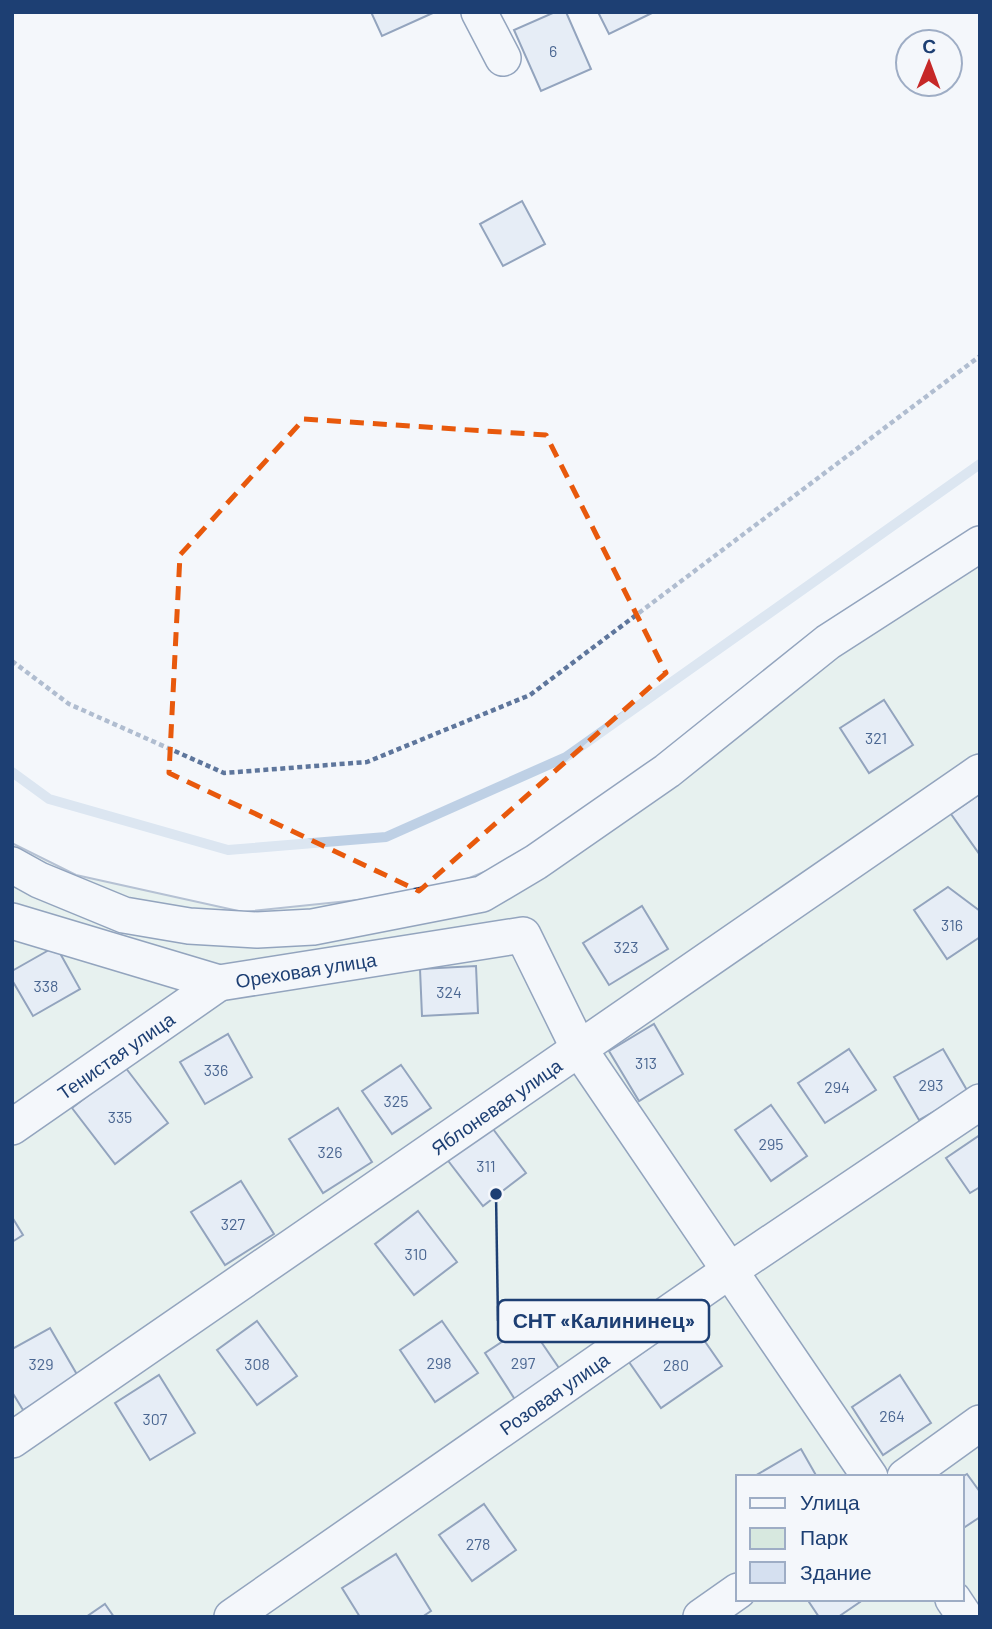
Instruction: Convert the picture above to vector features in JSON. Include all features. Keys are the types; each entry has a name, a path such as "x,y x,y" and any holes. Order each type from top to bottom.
{"street":[{"path":"479,12 503,58"},
{"path":"12,865 39,880 124,915 202,927 257,930 313,927 482,894 536,862 667,771 828,642 980,544"},
{"name":"Яблоневая улица","path":"12,1440 980,772"},
{"name":"Ореховая улица","path":"12,920 219,983 523,935 579,1049"},
{"name":"Тенистая улица","path":"12,1127 219,983"},
{"path":"579,1049 869,1475"},
{"name":"Розовая улица","path":"232,1617 729,1271 980,1102"},
{"path":"908,1475 980,1423"},
{"path":"701,1617 736,1592"},
{"path":"954,1601 965,1617"}],"path":[{"path":"12,661 69,704 224,773 367,762 530,695 980,356"}],"highlighted area":[{"path":"304,419 546,435 666,673 419,891 169,773 180,555"}],"green space":[{"path":"980,528 980,1617 12,1617 12,843 76,875 243,912 435,892 535,851"}],"building":[{"path":"371,12 435,12 382,36"},
{"path":"555,12 566,12 591,69 541,91 514,30"},
{"path":"598,12 654,12 609,34"},
{"path":"522,201 545,244 503,266 480,224"},
{"path":"884,700 913,745 869,773 840,728"},
{"path":"980,794 980,855 951,814"},
{"path":"948,887 980,911 980,937 947,959 914,910"},
{"path":"642,906 668,949 609,985 583,943"},
{"path":"56,946 80,989 33,1016 12,980 12,971"},
{"path":"476,966 478,1013 422,1016 420,969"},
{"path":"654,1024 683,1074 639,1101 609,1051"},
{"path":"228,1034 252,1077 205,1104 180,1062"},
{"path":"849,1049 876,1090 825,1123 798,1083"},
{"path":"943,1049 968,1092 919,1120 894,1077"},
{"path":"401,1065 431,1108 392,1134 362,1091"},
{"path":"125,1067 168,1123 115,1164 72,1108"},
{"path":"771,1105 807,1156 771,1181 735,1130"},
{"path":"338,1108 372,1162 323,1193 289,1139"},
{"path":"490,1125 526,1173 483,1206 446,1158"},
{"path":"980,1135 980,1187 970,1193 946,1158"},
{"path":"241,1181 274,1234 225,1265 191,1212"},
{"path":"418,1211 457,1262 414,1295 375,1244"},
{"path":"12,1217 23,1235 12,1242"},
{"path":"690,1320 722,1366 661,1408 629,1362"},
{"path":"257,1321 297,1376 257,1405 217,1350"},
{"path":"442,1321 478,1373 435,1402 400,1350"},
{"path":"529,1324 561,1371 516,1401 485,1353"},
{"path":"50,1328 79,1378 23,1410 12,1392 12,1349"},
{"path":"159,1375 195,1433 150,1460 115,1403"},
{"path":"900,1375 931,1423 883,1455 852,1407"},
{"path":"801,1449 816,1475 756,1475"},
{"path":"967,1474 980,1492 980,1517 964,1528 964,1476"},
{"path":"484,1504 516,1550 472,1581 439,1535"},
{"path":"396,1554 431,1611 422,1617 360,1617 342,1588"},
{"path":"808,1601 860,1602 838,1617 819,1617"},
{"path":"105,1604 114,1617 86,1617"}],"waterway":[{"path":"12,772 49,799 228,850 386,837 566,757 980,464"}],"place":[{"name":"СНТ «Калининец»","path":"496,1194"}]}
